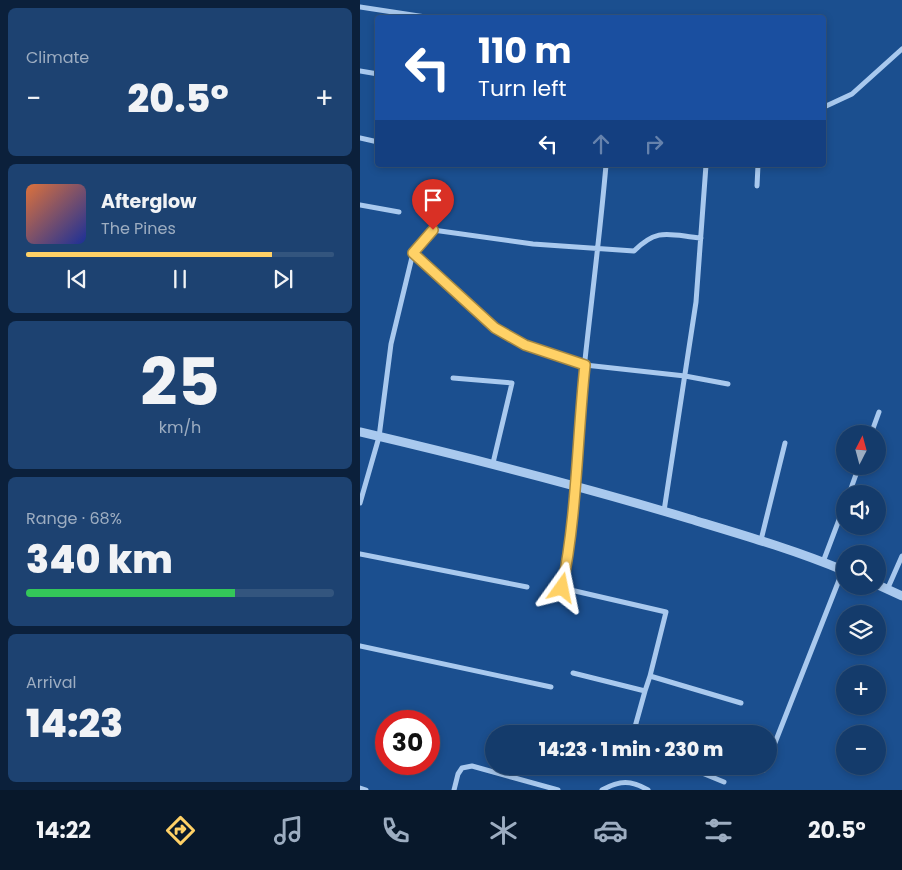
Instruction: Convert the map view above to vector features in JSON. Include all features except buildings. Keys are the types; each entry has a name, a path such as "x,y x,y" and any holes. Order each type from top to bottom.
{"street":[{"path":"360,7 412,15"},
{"path":"826,106 852,94 902,49"},
{"path":"360,71 375,74"},
{"path":"360,138 375,141"},
{"path":"606,167 599,249 585,365 576,486 562,588 666,612 636,725"},
{"path":"664,511 696,302 706,167"},
{"path":"757,186 758,167"},
{"path":"360,205 400,212"},
{"path":"360,503 379,437 392,344 413,253 433,230 533,244 634,251 648,238 659,234 701,238"},
{"path":"413,253 495,328 525,345 585,365 685,376 728,384"},
{"path":"453,378 512,383 493,463"},
{"path":"874,425 879,412"},
{"path":"360,432 493,463 576,486 761,540 836,567"},
{"path":"761,540 784,443"},
{"path":"824,562 836,529"},
{"path":"360,554 527,587"},
{"path":"902,556 887,590 902,596"},
{"path":"777,738 836,590"},
{"path":"360,646 551,687"},
{"path":"573,673 645,691"},
{"path":"650,676 741,704"},
{"path":"454,790 458,774 462,768 472,766 558,790"},
{"path":"707,775 724,782"},
{"path":"602,790 623,781 636,783 648,790"},
{"path":"360,788 366,790"}],"route":[{"path":"433,230 413,253 495,328 525,345 585,365 580,410 576,486 562,588"}]}
